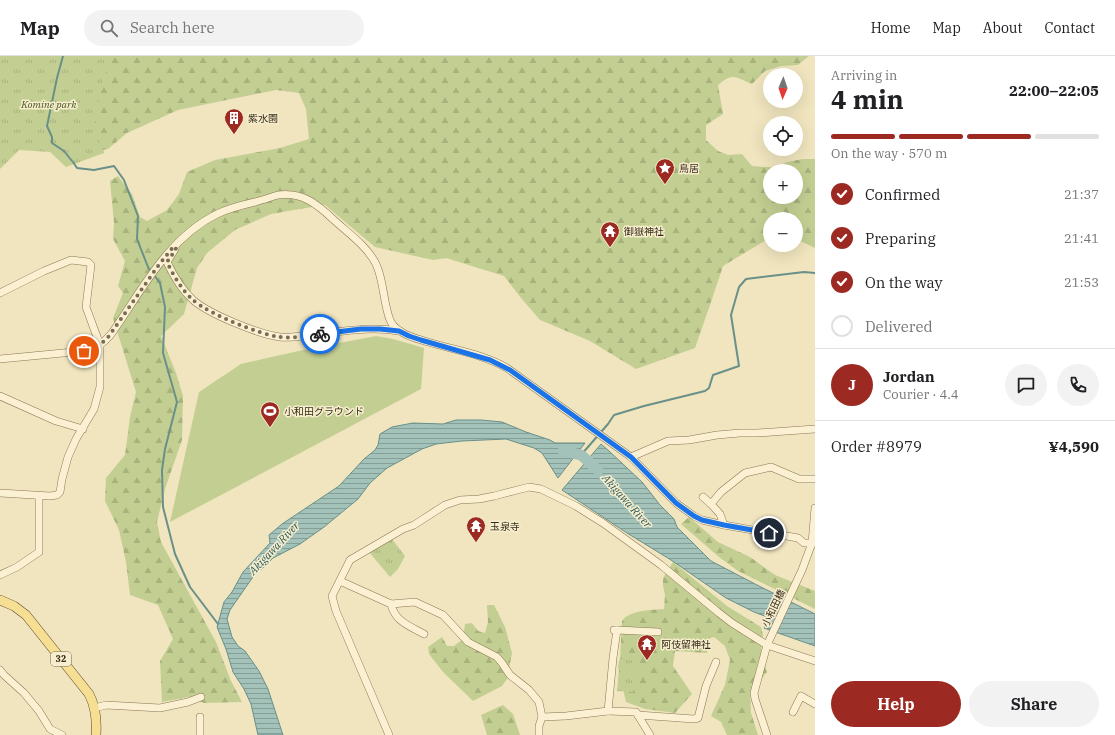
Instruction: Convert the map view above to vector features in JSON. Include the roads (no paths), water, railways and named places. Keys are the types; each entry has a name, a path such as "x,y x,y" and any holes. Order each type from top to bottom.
{"main road":[{"name":"32","path":"0,600 14,606 26,615 92,699 97,720 96,735"}],"street":[{"path":"0,359 84,351 100,344 112,333 158,266 174,246 204,221 218,213 277,196 295,195 306,198 315,203 363,246 372,258 379,272 389,317 393,325 399,331"},
{"path":"174,246 176,249 167,262 172,272 189,296 204,308 258,331 280,337 315,335 361,329 399,331 414,338 485,358 503,366 631,457 676,503 685,510 702,520 724,525"},
{"path":"0,293 44,271 71,260 88,262 91,265 86,307 100,344 98,398 94,409 76,439 68,456 60,492 57,495 39,496 0,493"},
{"path":"0,396 56,421 83,429"},
{"path":"631,457 668,441 689,440 740,433 815,429"},
{"path":"711,504 721,492 744,473 771,467 799,479 815,479"},
{"path":"389,735 336,611 332,596 350,560 403,529 414,525 445,505 460,500 494,496 529,487 541,489 570,503 603,523 661,564 718,613 767,643 815,661"},
{"path":"0,575 17,567 39,552 39,496"},
{"path":"703,497 720,514 724,525"},
{"path":"815,508 812,543 815,543"},
{"name":"小和田橋","path":"724,525 798,538 804,543 812,543 796,584 767,643 754,693 754,699 767,735"},
{"path":"340,581 391,604 415,602 443,614 468,642 497,657 510,675 529,690 539,702 542,717 539,726 539,735"},
{"path":"391,604 392,611 399,620 424,634"},
{"path":"608,711 616,630 658,632"},
{"path":"638,715 698,718 706,686 716,662"},
{"path":"0,670 24,693 39,711 50,729 62,735"},
{"path":"792,712 801,696 815,704"},
{"path":"95,708 106,705 160,708 188,702 201,697"},
{"path":"542,717 608,711 636,712 650,735"},
{"path":"200,717 200,735"}],"water":[{"path":"456,420 502,422 555,443 585,443 558,478 542,453 534,448 506,439 436,444 422,449 387,468 370,483 358,499 324,527 300,544 273,558 255,574 230,610 227,619 232,637 238,646 245,651 259,671 268,689 283,735 258,735 251,704 244,689 233,672 217,627 224,602 232,592 243,572 270,543 269,535 282,524 339,486 364,459 375,450 378,445 380,434 392,427 413,423 443,424"},
{"path":"601,444 642,482 660,505 674,519 677,527 711,561 815,614 815,646 764,628 770,618 726,598 671,560 562,490"}],"waterway":[{"path":"63,56 47,126 52,137 52,143 64,151 72,161"},
{"path":"73,162 77,168 94,170 114,166 124,180 138,216 137,239 151,271"},
{"path":"581,455 614,415 705,391 709,388 713,375 739,366 731,315 739,287 746,279 804,272 815,273"},
{"path":"154,275 160,283 165,307 163,353 177,402 165,449 162,470 163,507 175,554 190,587 218,624"},
{"name":"Akigawa River","path":"563,451 581,455 598,470"}],"place":[{"name":"紫水園","path":"234,135"},
{"name":"鳥居","path":"665,185"},
{"name":"御嶽神社","path":"610,248"},
{"name":"小和田グラウンド","path":"270,428"},
{"name":"玉泉寺","path":"476,543"},
{"name":"阿伎留神社","path":"647,661"}],"park label":[{"name":"Komine park","path":"49,104"}]}
